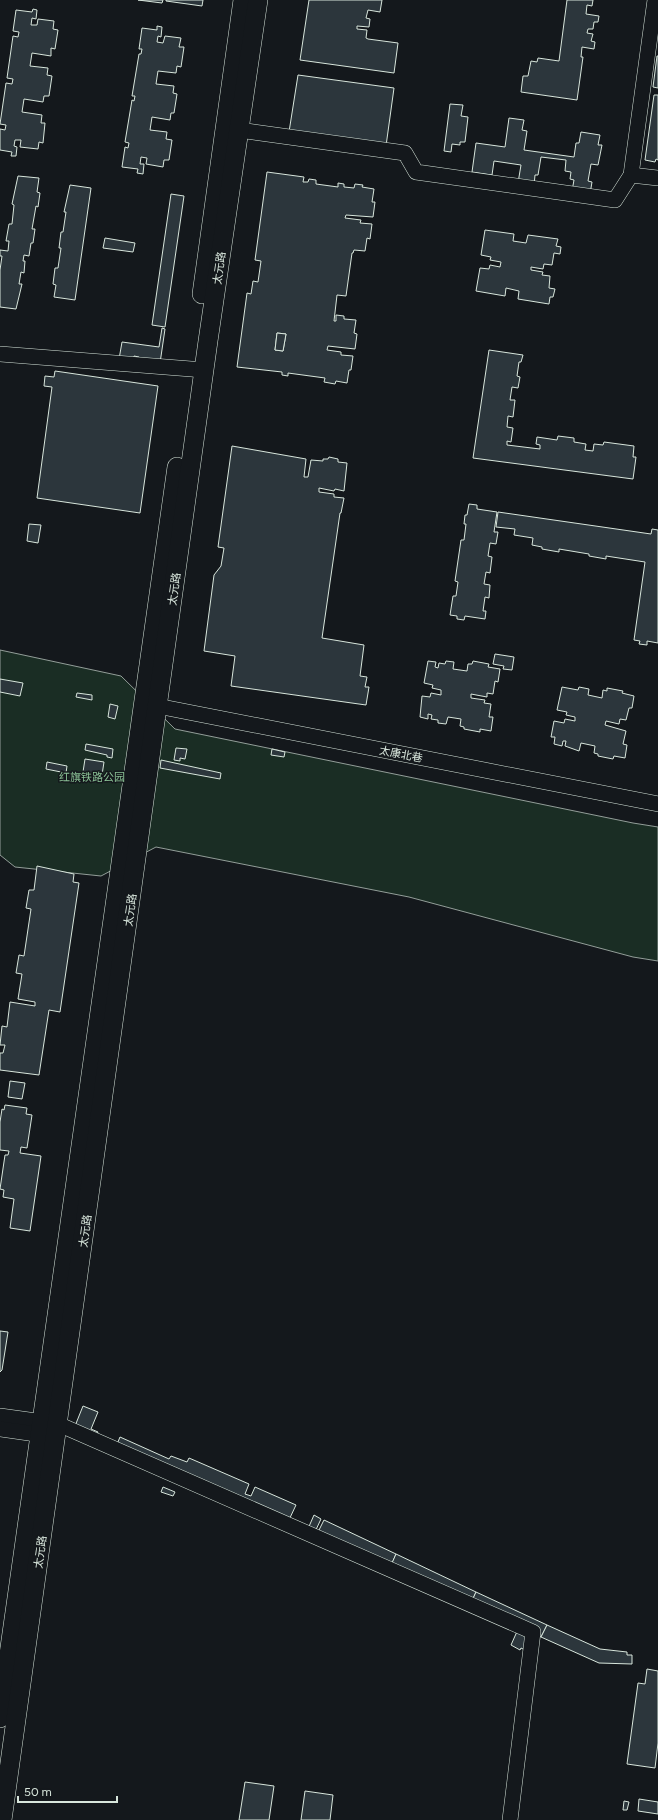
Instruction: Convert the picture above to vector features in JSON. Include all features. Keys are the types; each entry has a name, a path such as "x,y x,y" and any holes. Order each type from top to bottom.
{"main road":[{"name":"太元路","path":"2,1820 49,1430 197,369 243,0"},
{"name":"太元路","path":"197,369 239,130 258,0"},
{"name":"太元路","path":"0,1718 49,1430"}],"street":[{"path":"239,130 405,154 416,172 615,200 631,175 655,0"},
{"path":"631,175 658,178"},
{"path":"0,354 197,369"},
{"name":"太康北巷","path":"151,705 658,804"},
{"path":"0,1416 49,1430 533,1632 510,1820"},
{"path":"0,1429 49,1430"}],"green space":[{"name":"红旗铁路公园","path":"0,650 121,676 175,729 658,827 658,961 633,957 409,897 156,847 101,876 15,867 0,855"}],"building":[{"path":"138,0 163,0 162,3"},
{"path":"166,0 203,0 202,6"},
{"path":"309,0 382,0 380,12 368,10 366,18 370,19 369,27 357,26 357,29 367,30 366,38 368,39 398,43 394,73 300,60"},
{"path":"567,0 593,0 592,6 587,5 586,14 599,16 598,22 594,22 593,29 588,29 587,33 593,34 591,41 595,42 594,49 582,47 581,57 583,57 577,100 521,92 523,76 528,76 531,61 537,62 538,58 559,61"},
{"path":"33,9 37,10 36,19 32,18 31,25 37,25 38,19 54,21 53,29 58,30 55,49 51,48 51,56 32,53 30,66 48,68 47,75 52,76 49,96 44,96 43,102 24,99 22,112 42,115 41,123 45,123 43,143 39,142 38,149 20,147 21,140 15,140 14,146 17,147 16,156 11,156 12,152 0,150 0,129 5,130 6,125 0,124 6,83 12,84 13,79 7,78 13,36 18,37 19,32 13,31 16,10 32,12"},
{"path":"157,26 162,27 161,37 158,36 157,42 163,43 165,36 181,38 179,47 184,47 181,67 177,66 176,73 158,71 156,84 174,86 173,93 177,94 174,113 171,113 170,120 152,117 150,130 167,132 166,139 172,140 169,160 164,160 163,167 146,164 147,158 141,157 140,164 144,164 143,174 137,173 138,169 122,167 125,147 128,148 129,143 125,142 132,100 134,101 135,96 132,96 139,54 141,54 142,49 139,49 142,28 157,30"},
{"path":"658,56 658,88 653,87"},
{"path":"298,75 394,88 386,146 289,132"},
{"path":"654,95 658,95 658,160 656,159 655,162 645,160"},
{"path":"450,104 463,105 461,116 468,117 465,142 460,142 460,145 452,144 451,152 444,151"},
{"path":"509,118 524,120 522,130 527,131 524,150 574,157 576,143 579,143 581,132 600,135 598,145 602,145 598,165 591,164 588,181 592,182 590,194 572,191 574,180 570,179 571,172 565,171 566,160 541,157 538,175 535,175 534,186 518,183 521,165 494,161 492,175 472,172 476,143 505,147"},
{"path":"267,172 304,177 303,182 308,182 309,179 316,180 316,184 338,187 338,183 344,184 344,187 354,188 355,184 374,189 372,202 375,202 373,217 346,215 345,218 361,220 360,223 372,224 370,239 367,238 365,251 354,250 352,253 346,296 337,295 334,321 336,321 336,315 344,316 344,319 356,320 354,333 357,334 355,349 328,346 327,350 341,352 341,355 353,356 347,383 336,381 335,384 324,382 325,378 288,373 288,376 282,375 282,372 237,367 247,293 251,294 253,281 258,282 261,261 255,260","holes":["277,333 286,334 283,351 275,350"]},
{"path":"18,176 39,178 37,192 40,193 32,229 35,229 33,243 31,243 29,256 24,255 24,273 21,272 19,284 22,284 16,309 0,307 0,270 2,256 0,256 0,250 8,251 9,241 6,241 9,224 12,224 14,205 12,204"},
{"path":"70,185 91,188 75,300 54,297 56,285 53,284 55,268 58,268 61,248 59,248 61,232 63,232 66,212 64,212"},
{"path":"171,194 184,196 165,327 152,325"},
{"path":"485,230 514,234 513,241 526,243 528,235 558,239 556,246 561,247 560,254 554,253 552,265 544,264 543,269 531,267 531,270 543,272 542,275 550,276 549,288 555,289 553,297 550,297 549,304 518,299 519,291 506,288 505,296 476,291 480,268 489,269 490,265 500,267 501,262 490,260 491,257 481,255"},
{"path":"105,238 135,243 133,252 103,248"},
{"path":"162,328 165,329 159,370 138,363 139,357 134,356 132,367 118,365 122,342 159,347"},
{"path":"277,333 286,334 283,351 275,350"},
{"path":"489,350 523,355 521,362 519,362 517,376 520,377 518,388 512,387 510,400 515,400 513,417 508,416 507,427 513,428 511,442 507,441 507,445 540,449 540,445 536,444 537,437 557,440 558,436 574,438 574,442 586,444 585,450 593,451 594,444 603,445 604,442 634,446 633,457 636,457 633,479 473,458"},
{"path":"55,371 158,386 140,513 37,498 52,387 44,386 45,376 54,377"},
{"path":"232,446 306,459 304,477 308,477 311,460 323,461 323,459 328,459 329,457 338,459 338,462 347,463 344,491 319,488 319,492 334,494 334,497 344,498 340,513 322,638 364,645 360,676 367,677 365,687 369,687 366,705 231,686 235,656 204,651 214,575 221,566 224,548 218,547"},
{"path":"469,504 477,505 477,509 497,512 494,532 498,532 496,544 490,543 488,556 492,557 490,573 486,572 484,584 490,585 489,598 485,597 483,611 486,611 485,619 465,616 464,620 457,619 457,616 450,615 453,596 456,596 458,582 455,581 461,540 464,540 466,524 464,524 465,515 467,515"},
{"path":"498,512 651,534 652,529 658,530 658,643 647,641 647,645 639,644 640,641 634,640 645,562 606,556 606,559 589,556 589,554 559,549 559,552 542,549 542,547 532,545 533,538 514,535 515,529 496,527"},
{"path":"29,524 41,525 38,543 27,541"},
{"path":"495,654 514,657 512,670 503,669 504,666 493,664"},
{"path":"428,661 436,662 435,667 438,668 439,663 445,664 446,661 454,662 453,669 467,671 468,664 472,664 473,661 489,664 488,667 500,669 498,682 495,681 493,694 487,693 487,697 471,694 471,698 485,700 484,703 491,704 489,717 493,717 491,731 480,729 480,732 464,729 464,727 460,726 461,719 448,717 446,724 438,723 438,720 431,719 432,715 428,714 428,719 420,717 422,696 430,697 431,693 441,695 441,690 432,688 433,685 424,683"},
{"path":"0,679 23,683 20,696 0,692"},
{"path":"562,687 578,690 579,687 589,689 588,695 602,698 603,690 607,691 607,688 623,691 622,693 634,696 632,708 629,708 626,720 620,719 619,724 606,721 605,725 626,731 623,744 627,745 625,758 614,756 613,759 598,756 598,754 594,753 595,746 581,743 579,751 565,746 566,741 563,741 562,746 554,744 555,737 551,737 554,721 564,723 565,719 575,721 575,717 566,715 567,712 557,710"},
{"path":"77,693 92,695 92,700 76,697"},
{"path":"110,704 118,706 115,719 108,717"},
{"path":"86,744 113,749 112,758 107,757 107,755 85,750"},
{"path":"176,748 187,749 185,759 180,758 180,761 174,760"},
{"path":"272,749 285,752 284,757 271,755"},
{"path":"85,759 104,762 102,775 83,772"},
{"path":"161,760 221,773 220,779 160,768"},
{"path":"47,762 67,766 66,773 46,769"},
{"path":"37,866 74,874 73,882 79,883 60,1012 49,1010 39,1075 0,1070 0,1053 3,1053 5,1045 0,1045 2,1026 7,1027 10,1002 35,1006 35,1002 18,999 22,974 16,973 19,955 24,956 31,909 26,908 29,890 34,890"},
{"path":"10,1081 25,1083 22,1099 8,1097"},
{"path":"5,1105 27,1108 26,1114 32,1115 27,1148 21,1147 20,1153 41,1156 30,1231 10,1228 14,1199 3,1197 4,1190 0,1189 5,1155 8,1155 9,1151 0,1150 0,1122 2,1109 4,1110"},
{"path":"0,1331 8,1332 2,1370 0,1372"},
{"path":"83,1406 98,1412 91,1429 98,1432 94,1440 73,1431"},
{"path":"120,1437 169,1459 171,1456 187,1462 189,1458 249,1484 245,1494 251,1496 255,1487 296,1505 288,1522 115,1449"},
{"path":"163,1487 175,1492 173,1496 161,1492"},
{"path":"314,1515 321,1519 314,1534 307,1531"},
{"path":"324,1520 396,1554 390,1568 316,1536"},
{"path":"396,1554 476,1592 470,1605 392,1563"},
{"path":"476,1592 547,1625 541,1637 470,1605"},
{"path":"547,1625 600,1649 627,1652 627,1655 632,1655 632,1664 599,1663 541,1637"},
{"path":"519,1627 537,1635 529,1652 521,1648 520,1650 511,1645"},
{"path":"647,1669 658,1671 658,1743 655,1768 627,1764 638,1683 645,1684"},
{"path":"245,1782 274,1786 269,1820 239,1820"},
{"path":"305,1791 333,1795 330,1820 301,1820"},
{"path":"639,1799 658,1802 658,1814 638,1811"},
{"path":"624,1801 629,1802 627,1810 623,1810"}]}
